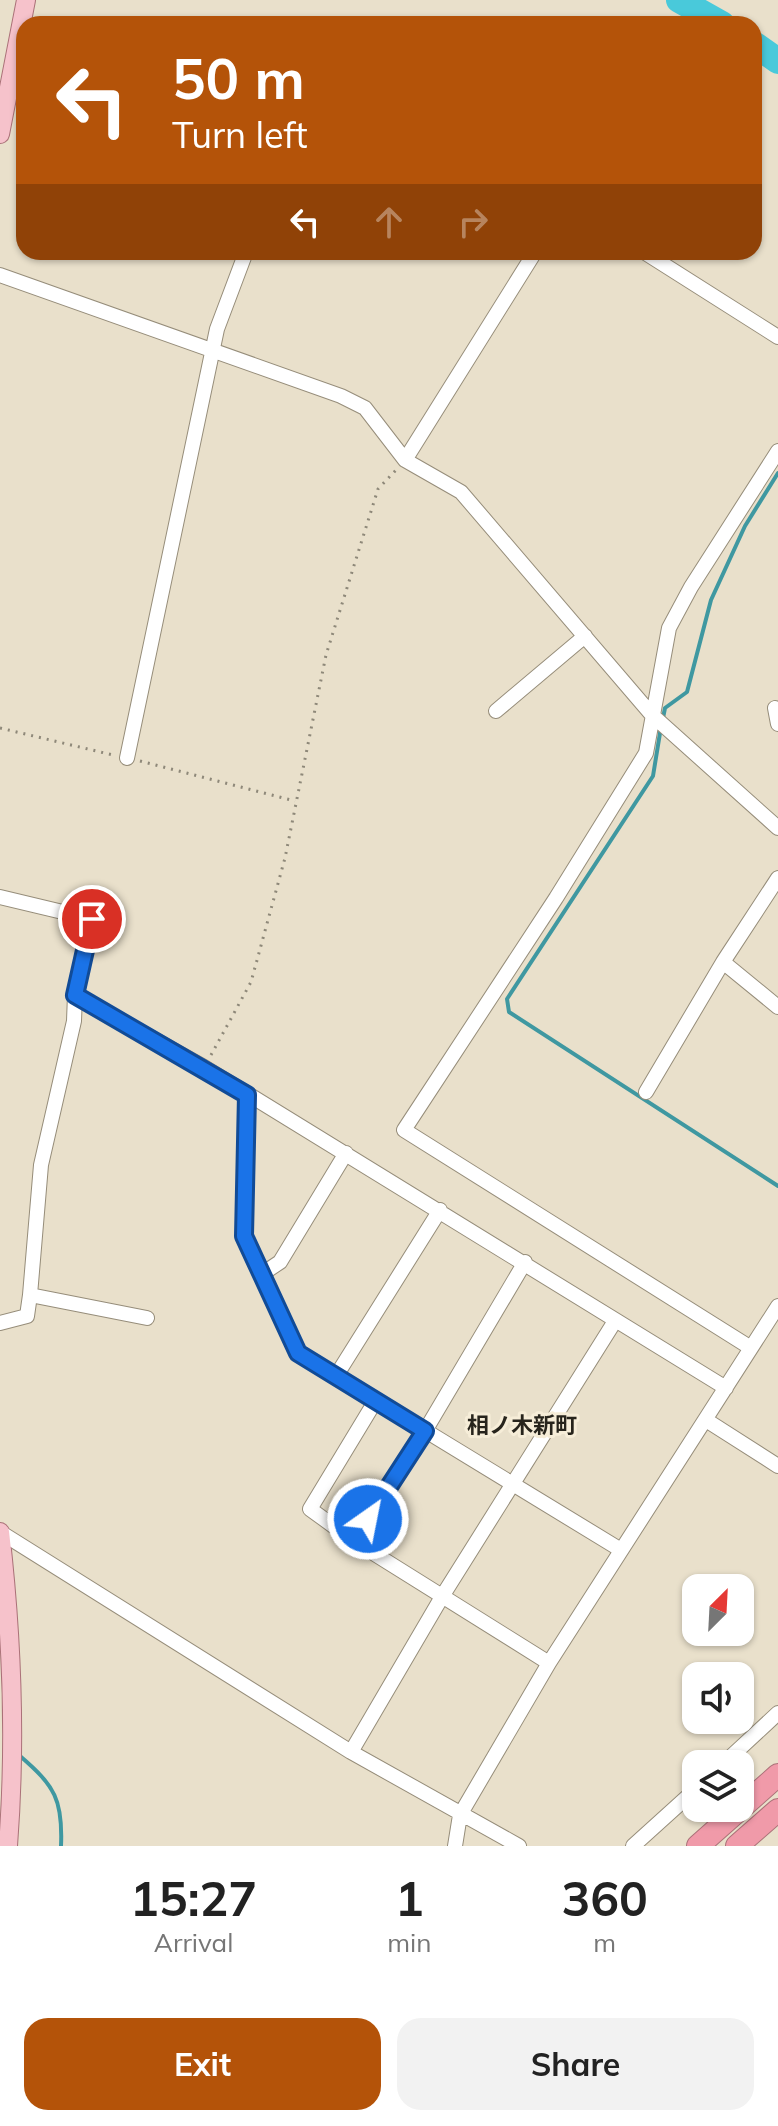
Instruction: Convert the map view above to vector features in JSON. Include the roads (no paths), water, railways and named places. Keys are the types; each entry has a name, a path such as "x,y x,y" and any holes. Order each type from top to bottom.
{"highway":[{"path":"698,1846 778,1775"},
{"path":"737,1846 778,1810"}],"main road":[{"path":"0,134 16,52"},
{"path":"0,1532 6,1588 13,1755 8,1846"}],"street":[{"path":"127,758 217,329 243,260"},
{"path":"405,460 530,260"},
{"path":"657,260 778,337"},
{"path":"0,275 214,350 365,408 405,460 461,492 652,715 778,828"},
{"path":"751,1348 404,1130 556,898 646,753 669,628 691,587 778,451"},
{"path":"496,711 585,636"},
{"path":"775,708 778,724"},
{"path":"646,1092 723,962 778,878"},
{"path":"0,897 92,919 75,995 74,1021 41,1165 27,1316 0,1323"},
{"path":"723,962 778,1007"},
{"path":"75,995 204,1067 726,1388"},
{"path":"247,1095 244,1236 298,1353 621,1550"},
{"path":"262,1274 280,1262 346,1153"},
{"path":"336,1376 440,1210"},
{"path":"354,1541 425,1431 525,1262"},
{"path":"30,1295 147,1318"},
{"path":"455,1846 460,1815 549,1663 778,1306"},
{"path":"351,1752 443,1595 615,1321"},
{"path":"376,1400 310,1509 354,1541 549,1663"},
{"path":"706,1420 778,1466"},
{"path":"0,1532 351,1752 519,1846"},
{"path":"738,1750 778,1713"},
{"path":"633,1846 682,1802"}],"waterway":[{"path":"679,0 708,16"},
{"path":"762,50 778,61"},
{"path":"663,718 665,708 687,692 711,600 745,526 778,473"},
{"path":"661,727 653,776 507,999 509,1012 778,1186"},
{"path":"20,1756 41,1776 54,1795 60,1817 61,1846"}],"district":[{"name":"相ノ木新町","path":"522,1425"}]}
